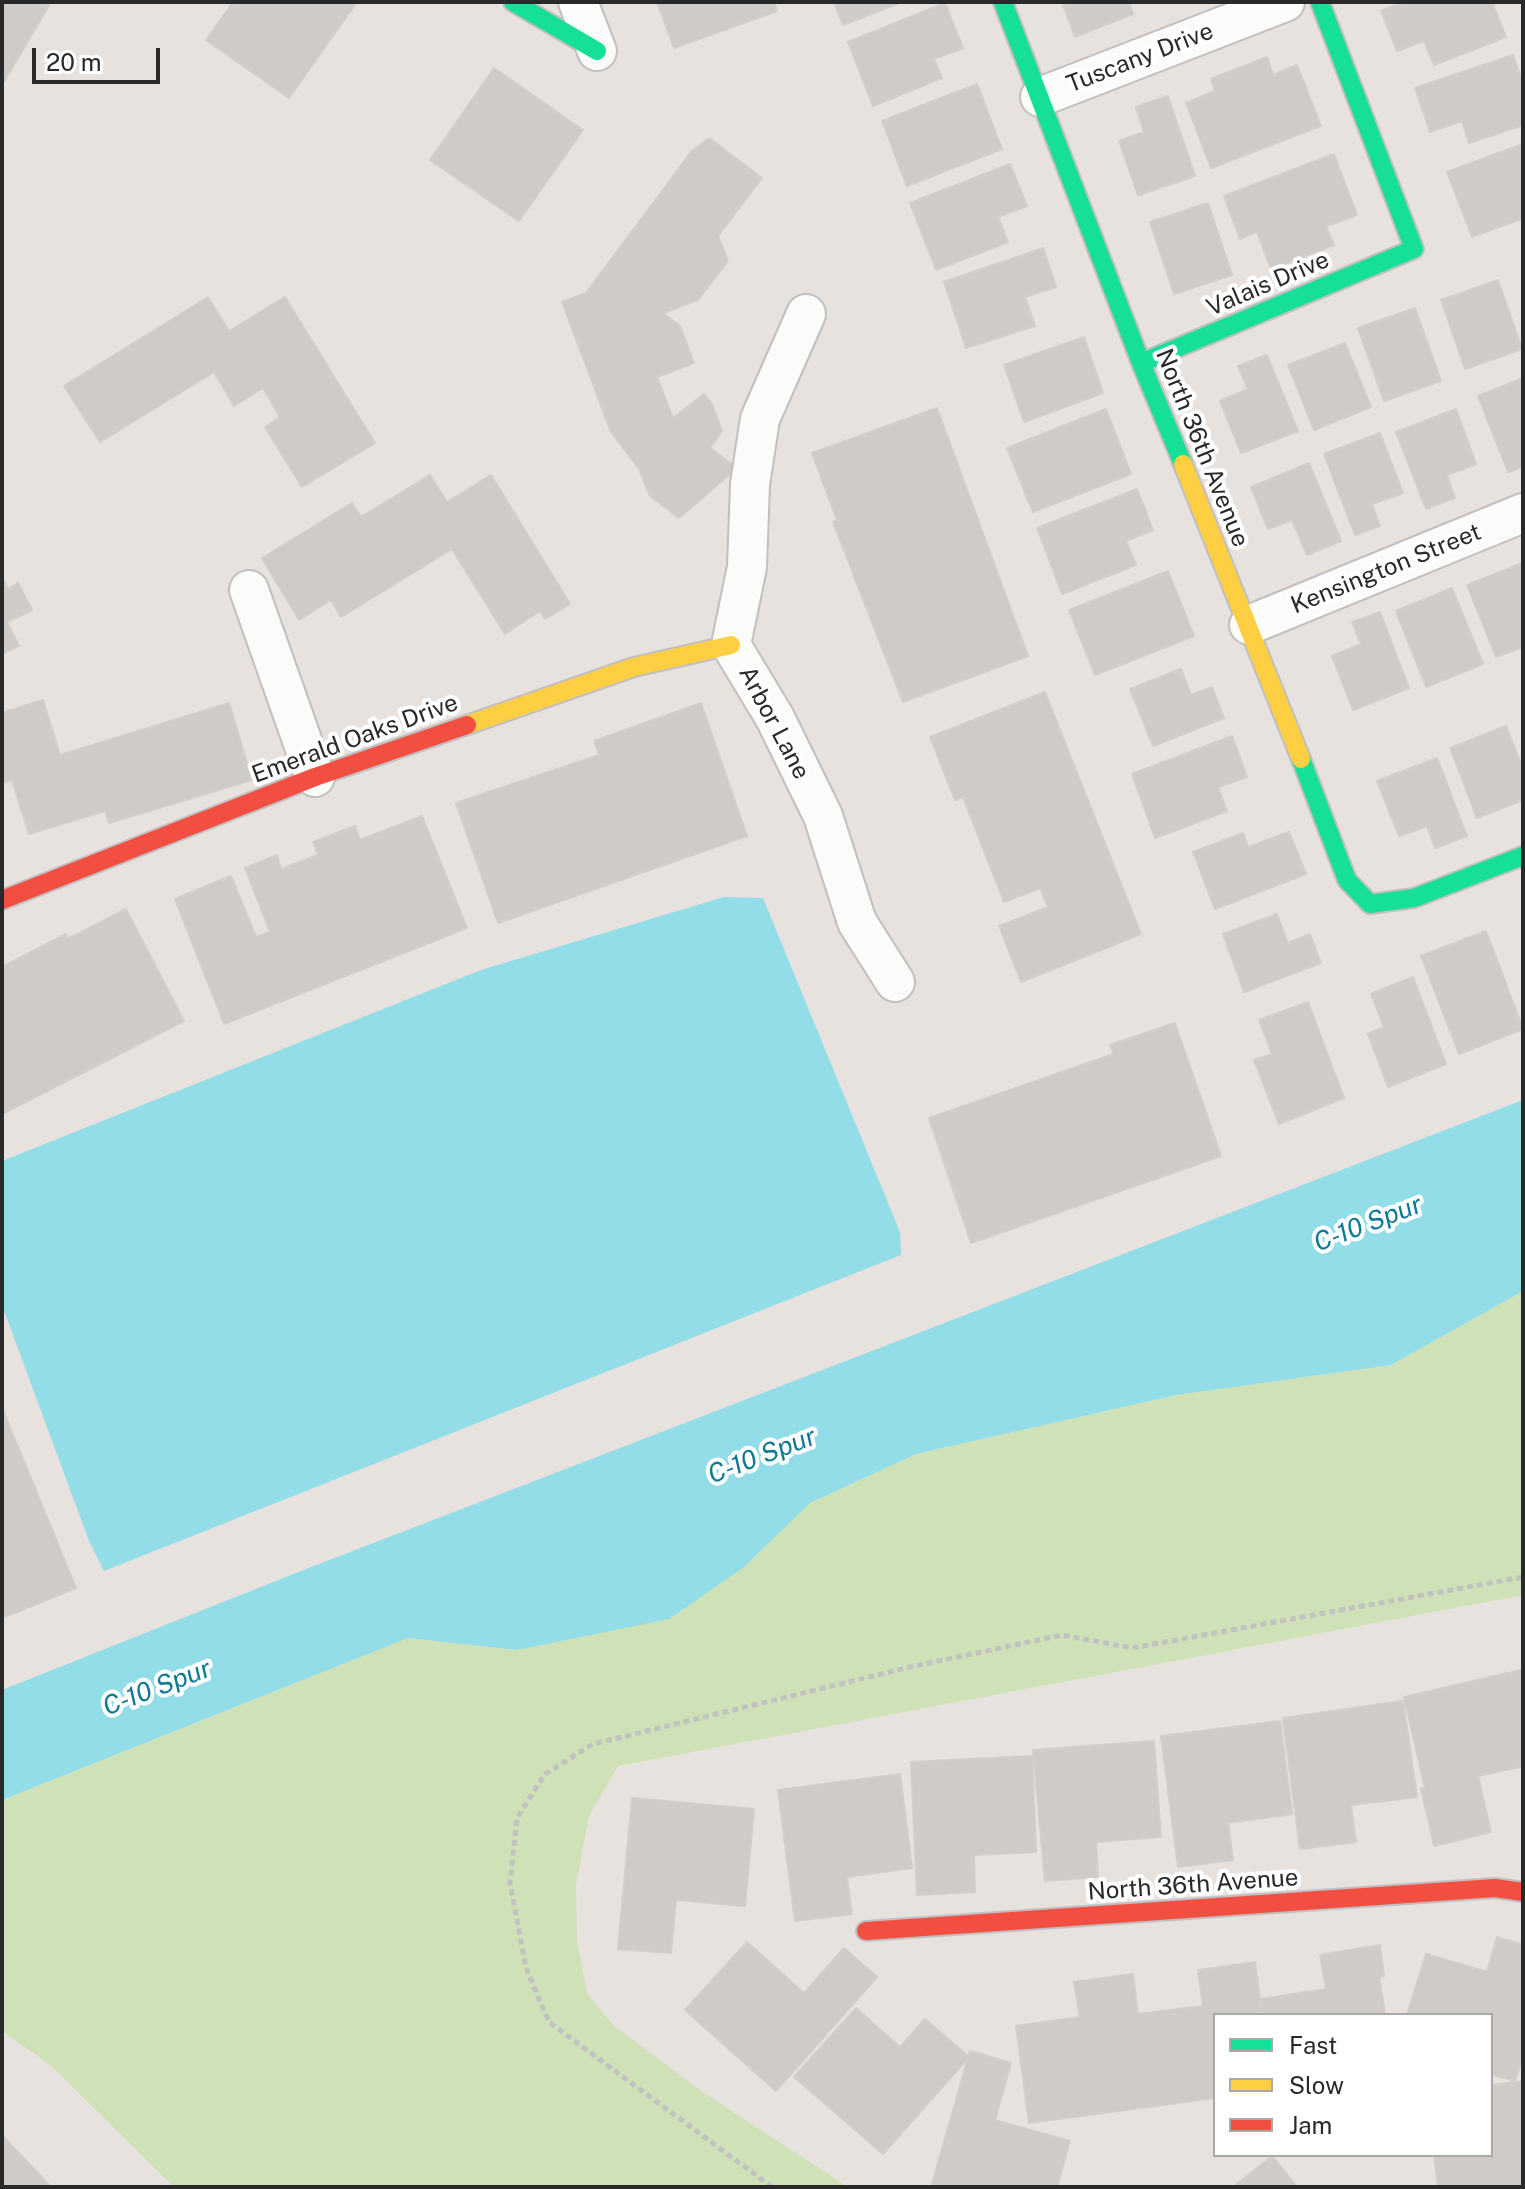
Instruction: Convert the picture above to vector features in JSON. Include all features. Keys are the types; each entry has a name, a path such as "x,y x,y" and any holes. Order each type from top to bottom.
{"street":[{"path":"513,2 597,51"},
{"path":"578,2 597,51"},
{"name":"North 36th Avenue","path":"1003,2 1141,363 1249,625 1347,880 1370,904 1414,898 1523,856"},
{"name":"Tuscany Drive","path":"1040,97 1285,2"},
{"name":"Valais Drive","path":"1141,363 1414,249 1320,2"},
{"name":"Arbor Lane","path":"806,314 760,419 750,484 747,567 731,645 775,718 823,816 857,922 895,982"},
{"name":"Kensington Street","path":"1249,625 1523,513"},
{"path":"249,590 315,777"},
{"name":"Emerald Oaks Drive","path":"2,900 315,777 634,667 731,645"},
{"name":"North 36th Avenue","path":"866,1931 1495,1888 1523,1892"}],"path":[{"path":"772,2187 549,2022 526,1968 510,1883 517,1818 545,1774 593,1744 910,1667 1062,1635 1132,1648 1523,1577"}],"green space":[{"path":"1523,1291 1523,1595 618,1766 589,1816 576,1884 577,1942 587,1993 613,2025 701,2091 848,2187 174,2187 49,2064 2,2031 2,1800 408,1638 517,1650 744,1567 810,1503 916,1454 1176,1395 1391,1365"}],"water":[{"path":"724,897 763,898 900,1232 901,1255 104,1571 89,1541 2,1305 2,1161 481,970"},
{"name":"C-10 Spur","path":"1523,1100 1523,1291 1391,1365 1176,1395 916,1454 810,1503 744,1567 669,1619 517,1650 408,1638 2,1800 2,1690 306,1569"}],"building":[{"path":"2,2 51,2 2,85"},
{"path":"233,2 357,2 289,98 206,40"},
{"path":"657,2 774,2 777,11 674,48"},
{"path":"834,2 902,2 843,25"},
{"path":"1062,2 1129,2 1133,14 1075,37"},
{"path":"1405,2 1492,2 1506,37 1434,65 1424,41 1397,51 1381,11"},
{"path":"945,3 963,48 934,59 942,78 873,106 848,42"},
{"path":"1513,55 1523,83 1523,125 1469,143 1462,121 1430,132 1415,88"},
{"path":"1267,57 1273,75 1297,65 1321,126 1211,168 1186,103 1215,91 1211,79"},
{"path":"494,68 583,130 519,221 430,160"},
{"path":"977,84 1002,149 907,186 882,121"},
{"path":"1168,96 1195,176 1138,195 1119,141 1144,132 1136,107"},
{"path":"709,138 762,178 718,236 728,261 698,300 663,313 680,326 694,363 657,377 673,418 704,394 712,404 722,431 710,448 737,468 679,518 650,496 639,469 611,432 562,302 586,293 691,152"},
{"path":"1523,144 1523,218 1472,237 1447,172"},
{"path":"1334,154 1357,215 1326,226 1334,245 1271,269 1257,232 1240,239 1224,196"},
{"path":"1010,164 1027,206 998,217 1008,242 936,270 910,203"},
{"path":"1208,203 1232,275 1174,294 1150,222"},
{"path":"1043,248 1056,287 1025,297 1035,326 966,348 944,282"},
{"path":"1498,280 1522,349 1465,369 1441,300"},
{"path":"208,297 229,331 285,297 375,443 302,487 265,427 280,417 263,388 234,406 214,372 100,442 64,386"},
{"path":"1415,308 1441,381 1384,401 1358,328"},
{"path":"1084,337 1103,393 1024,422 1004,365"},
{"path":"1345,343 1371,407 1314,430 1288,365"},
{"path":"1267,355 1298,431 1241,453 1220,401 1248,389 1238,366"},
{"path":"1523,378 1523,467 1508,472 1478,396"},
{"path":"937,408 1028,656 903,702 833,522 837,520 812,453"},
{"path":"1106,409 1131,474 1033,512 1007,448"},
{"path":"1456,409 1476,464 1447,475 1455,498 1426,509 1396,432"},
{"path":"1380,433 1403,493 1372,504 1380,526 1355,535 1324,454"},
{"path":"1309,463 1341,541 1307,555 1292,520 1268,529 1251,487"},
{"path":"430,475 447,502 491,475 570,604 545,619 540,611 505,634 452,549 341,617 331,600 299,620 262,558 352,503 361,517"},
{"path":"1137,489 1153,530 1126,541 1136,565 1062,594 1037,528"},
{"path":"1523,563 1523,647 1496,657 1467,585"},
{"path":"1168,571 1194,636 1095,675 1069,610"},
{"path":"2,577 8,589 18,583 32,610 7,622 19,646 2,654"},
{"path":"1452,588 1483,664 1426,687 1396,611"},
{"path":"1380,612 1409,688 1353,710 1332,656 1361,644 1352,622"},
{"path":"1181,669 1191,695 1212,687 1224,718 1153,746 1130,689"},
{"path":"1045,692 1141,934 1021,982 999,926 1048,907 1040,888 1004,902 963,797 955,800 930,737"},
{"path":"43,700 60,755 229,703 252,780 109,823 105,811 29,834 12,780 2,783 2,713"},
{"path":"701,703 747,836 498,923 456,803 599,755 594,741"},
{"path":"1506,726 1523,769 1523,800 1477,818 1450,748"},
{"path":"1232,736 1247,777 1218,787 1227,811 1155,838 1132,774"},
{"path":"1437,758 1467,836 1435,848 1427,826 1399,836 1377,781"},
{"path":"422,816 467,928 224,1024 175,899 231,876 256,937 270,932 245,868 277,855 281,869 318,855 313,842 355,826 360,840"},
{"path":"1289,832 1306,874 1215,909 1193,852 1243,833 1248,847"},
{"path":"126,909 184,1021 2,1114 2,967 66,934 68,939"},
{"path":"1277,914 1288,943 1310,934 1321,963 1244,992 1223,934"},
{"path":"1486,931 1523,1029 1459,1054 1421,956"},
{"path":"1413,977 1446,1064 1388,1087 1368,1034 1384,1027 1371,994"},
{"path":"1308,1002 1344,1098 1279,1124 1254,1060 1272,1054 1259,1020"},
{"path":"1175,1023 1221,1156 971,1243 929,1118 1114,1054 1110,1045"},
{"path":"2,1408 76,1588 2,1618"},
{"path":"1521,1670 1523,1766 1478,1776 1491,1832 1434,1846 1421,1788 1425,1788 1404,1697"},
{"path":"1403,1701 1417,1797 1351,1805 1356,1842 1300,1849 1283,1718"},
{"path":"1280,1721 1292,1814 1228,1823 1233,1860 1178,1867 1161,1736"},
{"path":"1154,1741 1161,1837 1096,1842 1098,1877 1045,1881 1033,1750"},
{"path":"1032,1756 1036,1852 974,1855 975,1892 917,1895 911,1762"},
{"path":"900,1774 912,1868 847,1877 852,1914 795,1921 778,1790"},
{"path":"632,1798 754,1809 745,1906 676,1900 671,1953 618,1949"},
{"path":"1497,1937 1523,1945 1523,2056 1515,2081 1493,2075 1493,2013 1408,2013 1426,1954 1487,1972"},
{"path":"747,1942 804,1993 844,1948 877,1977 776,2091 685,2010"},
{"path":"1380,1945 1384,1976 1379,1977 1385,2013 1263,2013 1261,1999 1326,1989 1320,1955"},
{"path":"1255,1962 1262,2013 1213,2013 1213,2098 1029,2123 1016,2026 1080,2017 1074,1982 1133,1974 1138,2014 1203,2006 1198,1970"},
{"path":"856,2008 900,2047 925,2019 969,2057 883,2154 794,2077"},
{"path":"970,2051 1011,2063 995,2120 1070,2141 1057,2187 931,2187"},
{"path":"1523,2081 1523,2187 1438,2187 1434,2157 1493,2157 1493,2085"},
{"path":"2,2135 49,2185 47,2187 2,2187"},
{"path":"1273,2157 1297,2187 1233,2187"}],"traffic: fast":[{"path":"513,2 597,51"},
{"path":"1003,2 1141,363 1183,464"},
{"path":"1141,363 1414,249 1320,2"},
{"path":"1301,759 1347,880 1370,904 1414,898 1523,856"}],"traffic: slow":[{"path":"1183,464 1301,759"},
{"path":"467,725 634,667 731,645"}],"traffic: jam":[{"path":"2,900 315,777 467,725"},
{"path":"866,1931 1495,1888 1523,1892"}]}
